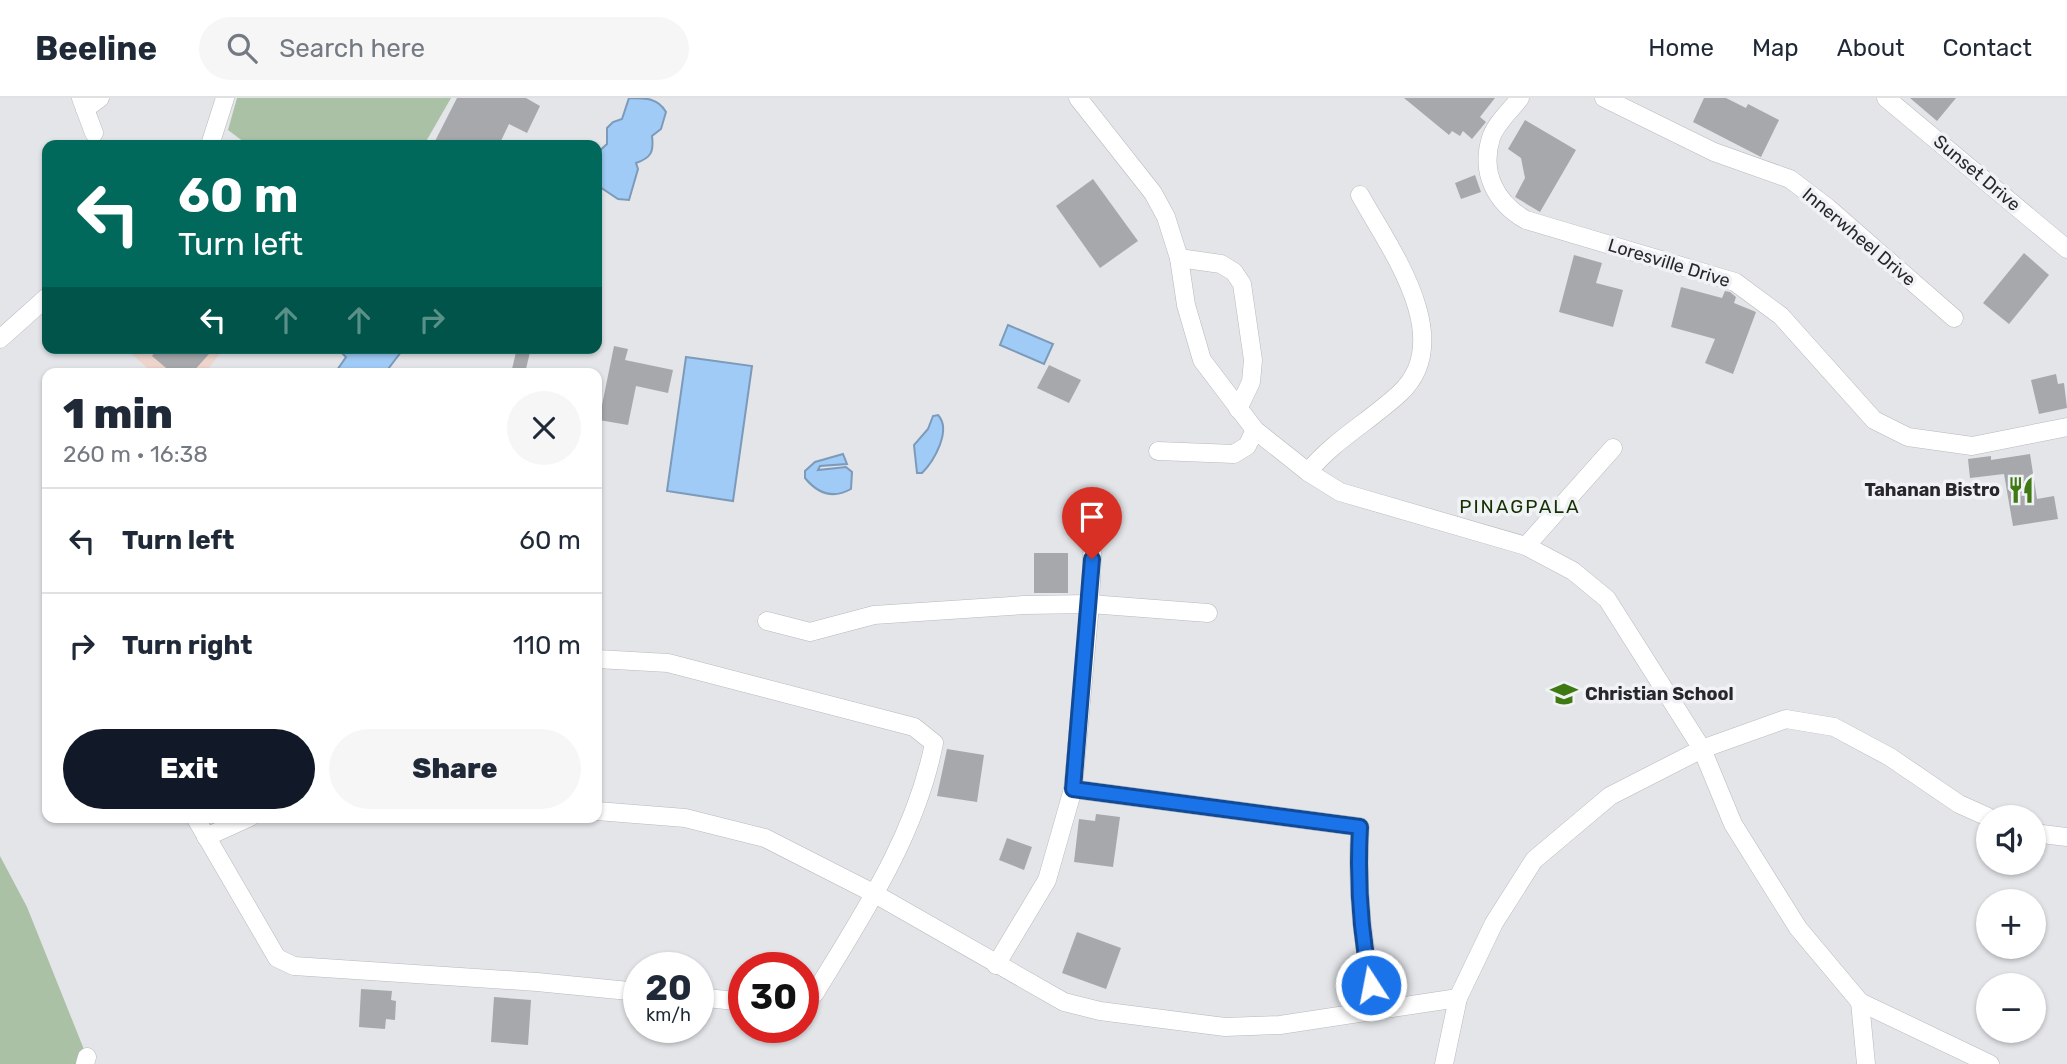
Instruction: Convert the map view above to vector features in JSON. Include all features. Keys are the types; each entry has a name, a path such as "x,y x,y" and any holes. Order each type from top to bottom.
{"street":[{"path":"94,133 83,104 100,98"},
{"path":"212,140 225,98"},
{"path":"1078,98 1153,193 1166,217 1179,258 1186,305 1202,360 1255,430 1308,472 1340,492 1526,546 1573,570 1607,599 1702,749 1740,836 1798,928 1860,1002 1990,1064"},
{"name":"Loresville Drive","path":"1520,98 1491,137 1488,171 1496,194 1509,210 1526,220 1735,282 1781,316 1874,420 1908,437 1972,446 2067,427"},
{"name":"Innerwheel Drive","path":"1604,98 1714,152 1790,179 1828,208 1954,318"},
{"name":"Sunset Drive","path":"1886,98 2067,249"},
{"path":"1308,472 1333,445 1403,391 1416,371 1424,343 1411,286 1360,195"},
{"path":"1179,258 1222,264 1234,272 1242,284 1253,360 1251,382 1238,409"},
{"path":"0,339 42,301"},
{"path":"1158,451 1234,454 1247,446 1255,430"},
{"path":"1526,546 1613,448"},
{"path":"996,965 1047,880 1073,789 1090,604 1094,514"},
{"path":"767,621 810,632 874,615 1024,605 1090,604 1208,612"},
{"path":"602,659 668,663 914,727 934,743 927,779 916,808 875,894 819,988"},
{"path":"1444,1064 1458,998 1494,923 1534,860 1610,796 1702,749 1786,719 1834,727 1890,757 1959,804 1976,812"},
{"path":"1073,789 1360,827 1357,881 1361,932 1377,1011"},
{"path":"602,811 685,818 765,838 875,894 1064,1002 1100,1011 1225,1027 1280,1025 1458,998"},
{"path":"198,823 277,958 294,966 623,990"},
{"path":"206,837 237,823"},
{"path":"2046,834 2067,837"},
{"path":"1860,1002 1866,1064"}],"shaded area":[{"path":"132,354 219,354 209,368 147,368"}],"green space":[{"path":"237,98 451,98 427,140 241,140 228,130"},
{"path":"0,856 27,907 87,1057 85,1064 0,1064"}],"water":[{"path":"629,98 651,100 666,112 661,129 652,136 650,154 636,163 638,169 629,200 618,199 602,188 602,148 607,144 607,128 622,119"},
{"path":"1008,325 1053,344 1044,364 1000,345"},
{"path":"343,354 399,354 389,368 338,368 346,357"},
{"path":"686,357 752,366 733,501 667,491"},
{"path":"938,415 943,429 940,445 927,468 922,473 917,473 914,445 928,429 933,416"},
{"path":"843,454 847,464 820,466 818,470 846,467 852,472 851,489 838,494 826,493 815,488 805,478 805,471 815,462"}],"building":[{"path":"457,98 526,98 540,106 527,133 509,124 501,140 436,140"},
{"path":"1404,98 1495,98 1480,117 1486,122 1472,139 1463,131 1460,136 1452,131 1449,135"},
{"path":"1704,98 1726,98 1746,108 1748,104 1779,120 1761,157 1693,122"},
{"path":"1910,98 1956,98 1937,121"},
{"path":"1525,120 1576,150 1540,212 1515,197 1525,178 1521,158 1508,149"},
{"path":"1475,175 1481,192 1461,199 1455,183"},
{"path":"1093,179 1138,241 1100,268 1056,206"},
{"path":"2024,253 2049,275 2009,324 1983,303"},
{"path":"1574,255 1602,263 1596,283 1623,290 1613,327 1559,312"},
{"path":"1681,287 1722,298 1725,291 1730,292 1736,297 1734,303 1756,312 1733,374 1705,363 1715,339 1671,327"},
{"path":"614,346 628,349 625,360 673,370 668,393 636,386 628,425 602,421 602,405"},
{"path":"209,354 196,368 166,368 152,356"},
{"path":"516,354 530,354 526,368 512,368"},
{"path":"1049,365 1081,380 1069,403 1037,388"},
{"path":"2056,374 2058,384 2064,383 2067,408 2039,414 2031,380"},
{"path":"2030,454 2037,499 2054,496 2058,519 2013,526 2004,474 1970,478 1968,459 1991,456 1991,460"},
{"path":"1034,553 1068,553 1068,593 1034,593"},
{"path":"947,749 984,755 977,802 937,796"},
{"path":"1096,814 1120,817 1113,867 1074,862 1079,819 1095,821"},
{"path":"1007,838 1032,847 1024,870 999,860"},
{"path":"1077,932 1121,948 1106,989 1062,973"},
{"path":"361,989 392,991 391,1000 396,1001 395,1020 386,1019 385,1029 359,1027"},
{"path":"494,997 531,1000 528,1045 491,1042"}],"place":[{"name":"Tahanan Bistro","path":"2021,490"},
{"name":"Christian School","path":"1564,694"}],"district":[{"name":"PINAGPALA","path":"1520,506"}],"route":[{"path":"1092,559 1073,789 1360,827 1357,881 1361,932 1371,985"}]}
